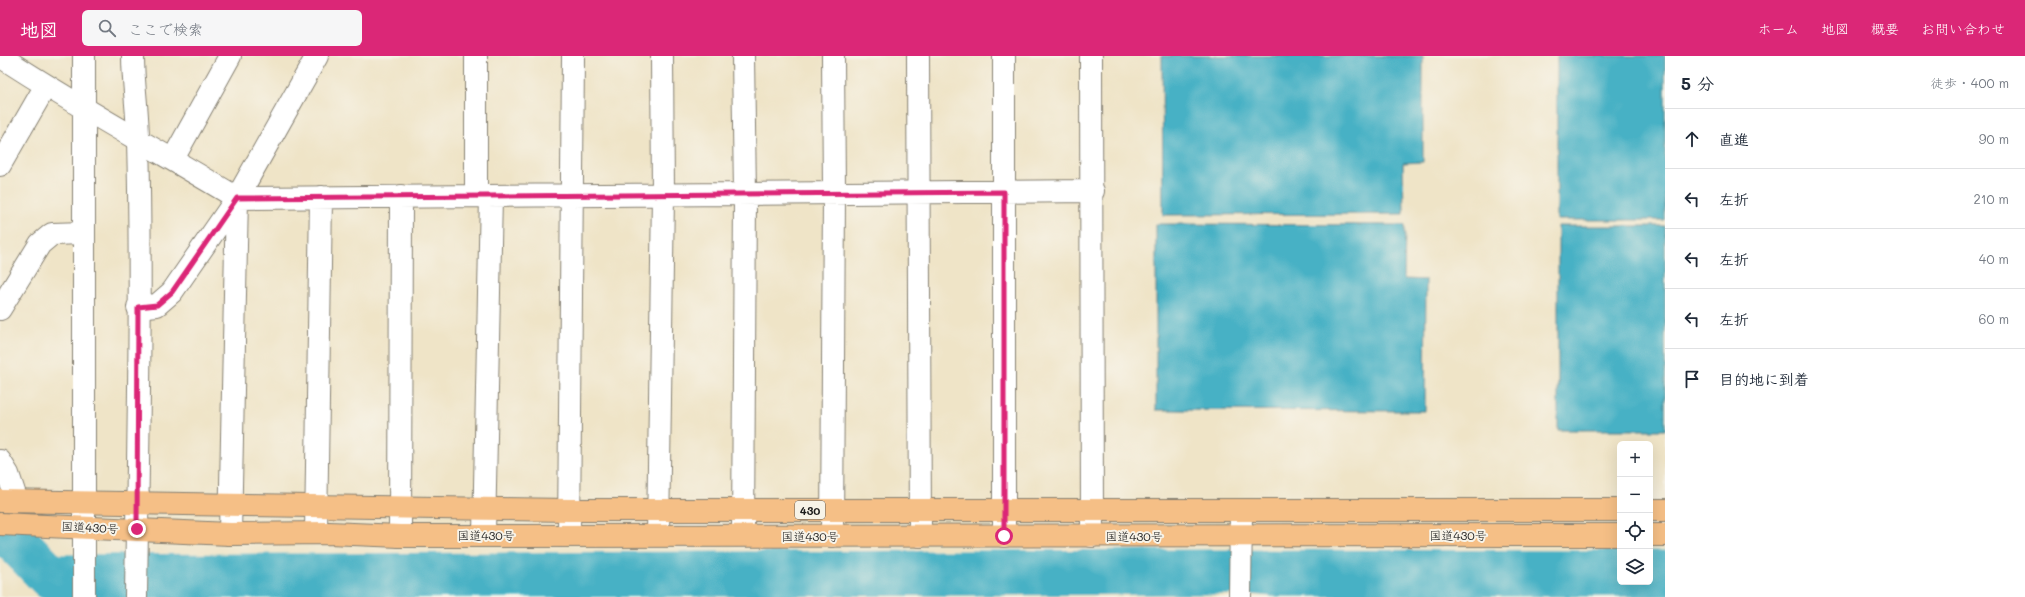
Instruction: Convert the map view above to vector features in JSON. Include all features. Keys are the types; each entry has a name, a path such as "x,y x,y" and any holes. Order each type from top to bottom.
{"highway":[{"name":"国道430号","path":"8,501 569,510 1617,510"},
{"path":"1653,510 1665,510"},
{"name":"国道430号","path":"9,524 230,534 316,533 400,536 484,534 832,536 1617,535"},
{"path":"1653,535 1665,535"}],"street":[{"path":"0,56 46,86 173,159 237,198 1093,191"},
{"path":"84,56 84,597"},
{"path":"133,56 133,80 138,139 136,597"},
{"path":"173,159 230,56"},
{"path":"138,307 157,305 172,292 237,198 317,56"},
{"path":"476,56 484,196 484,534"},
{"path":"569,535 573,56"},
{"path":"658,535 663,195 662,56"},
{"path":"743,56 745,194 743,535"},
{"path":"832,536 834,193 833,56"},
{"path":"918,56 920,536"},
{"path":"1004,56 1004,536"},
{"path":"1091,56 1093,191 1092,536"},
{"path":"0,164 46,86"},
{"path":"400,536 401,196"},
{"path":"316,533 321,197"},
{"path":"230,534 237,198"},
{"path":"0,309 40,244 52,234 84,233"},
{"path":"0,461 8,474 8,501"},
{"path":"1240,596 1241,510"}],"water":[{"path":"1162,56 1423,56 1423,162 1403,163 1404,214 1163,215"},
{"path":"1557,56 1665,56 1665,220 1557,220"},
{"path":"1156,224 1405,225 1404,279 1426,280 1425,411 1156,410"},
{"path":"1558,226 1665,226 1665,430 1558,430"},
{"path":"16,568 50,568 56,570 56,597 43,597 43,591"}],"waterway":[{"path":"0,525 50,577 1202,572 1617,573"},
{"path":"1653,573 1665,573"},
{"path":"50,588 50,591 169,592 1206,586 1272,593 1665,593"}],"route":[{"path":"137,529 138,307 157,305 172,292 237,198 1004,192 1004,536"}]}
